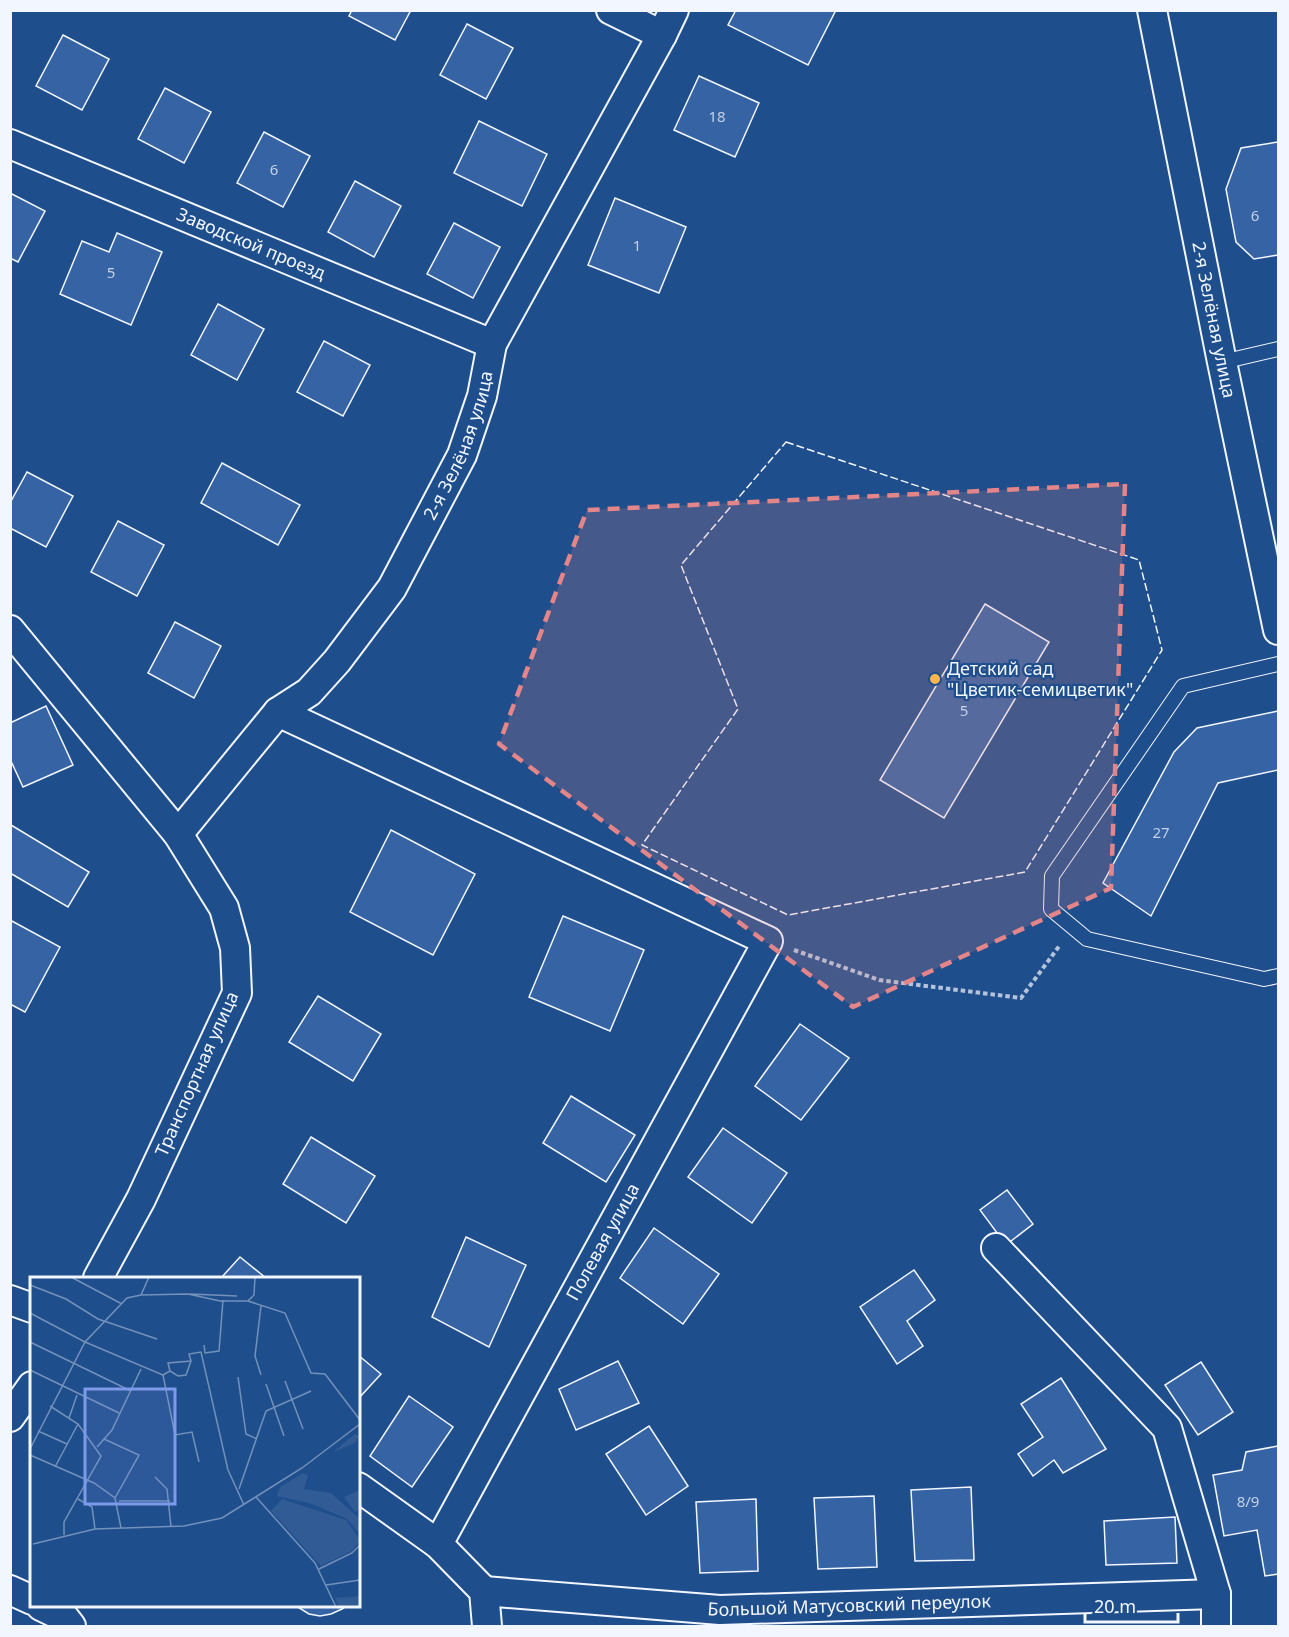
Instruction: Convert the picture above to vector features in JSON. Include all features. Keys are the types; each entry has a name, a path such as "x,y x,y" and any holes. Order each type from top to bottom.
{"street":[{"path":"611,10 668,23"},
{"name":"2-я Зелёная улица","path":"1152,10 1278,630"},
{"name":"2-я Зелёная улица","path":"178,834 279,712 309,692 338,661 392,588 462,455 482,396 492,344 668,23"},
{"name":"Заводской проезд","path":"10,144 492,344"},
{"name":"Транспортная улица","path":"10,630 178,834 224,908 235,948 237,993 141,1199 99,1277"},
{"path":"279,712 768,941"},
{"name":"Полевая улица","path":"438,1544 768,941"},
{"path":"996,1248 1167,1428 1216,1594 1216,1626"},
{"path":"10,1300 30,1307"},
{"path":"10,1417 30,1389"},
{"path":"360,1488 438,1544 484,1592 487,1626"},
{"path":"10,1590 30,1599"},
{"name":"Большой Матусовский переулок","path":"484,1592 720,1610 1216,1594"},
{"path":"45,1607 64,1617 70,1626"}],"lane":[{"path":"1222,362 1278,349"},
{"path":"1278,664 1183,686 1052,876 1051,909 1087,939 1264,979 1278,976"}],"path":[{"path":"768,941 879,980 1022,998 1073,927"}],"highlighted area":[{"path":"1125,484 1111,888 853,1007 499,744 587,510"}],"building":[{"path":"352,10 411,10 395,40 349,16"},
{"path":"736,10 836,10 808,65 728,25"},
{"path":"467,24 513,48 486,99 440,75"},
{"path":"63,35 109,59 82,110 36,86"},
{"path":"699,76 759,103 735,157 674,130"},
{"path":"165,88 211,112 184,163 138,139"},
{"path":"479,121 547,154 522,206 454,173"},
{"path":"264,132 310,156 283,207 237,183"},
{"path":"1278,142 1278,255 1254,259 1236,242 1226,189 1241,148"},
{"path":"355,181 401,206 374,257 328,232"},
{"path":"10,193 45,211 18,262 10,258"},
{"path":"615,198 686,227 659,293 588,265"},
{"path":"454,223 500,247 473,298 427,274"},
{"path":"117,233 162,252 131,325 60,294 82,241 109,252"},
{"path":"218,304 264,329 237,380 191,355"},
{"path":"324,341 370,365 343,416 297,392"},
{"path":"222,463 300,505 278,545 201,503"},
{"path":"27,472 73,496 46,547 10,528 10,503"},
{"path":"118,521 164,545 137,596 91,572"},
{"path":"985,604 1049,642 944,818 880,780"},
{"path":"175,622 221,646 194,698 148,673"},
{"path":"46,706 73,765 23,787 10,759 10,723"},
{"path":"1278,711 1278,770 1218,783 1151,916 1103,883 1174,752 1197,728"},
{"path":"11,825 89,872 68,907 10,873"},
{"path":"391,830 475,874 433,955 350,912"},
{"path":"563,916 644,950 610,1031 529,997"},
{"path":"10,920 60,947 25,1012 10,1004"},
{"path":"318,996 381,1034 353,1081 289,1042"},
{"path":"800,1024 849,1058 801,1120 755,1086"},
{"path":"571,1096 635,1135 606,1182 543,1143"},
{"path":"723,1128 787,1173 752,1223 688,1177"},
{"path":"311,1137 375,1176 346,1223 283,1184"},
{"path":"1007,1190 1033,1224 1006,1245 980,1210"},
{"path":"654,1228 719,1274 683,1324 620,1278"},
{"path":"466,1237 526,1265 489,1347 432,1317"},
{"path":"240,1257 265,1277 222,1277"},
{"path":"914,1270 935,1300 907,1321 923,1346 897,1364 860,1307"},
{"path":"360,1357 381,1374 360,1397"},
{"path":"618,1361 639,1403 576,1430 559,1389"},
{"path":"1201,1362 1233,1412 1198,1435 1165,1385"},
{"path":"1061,1378 1106,1449 1063,1473 1054,1460 1033,1476 1018,1454 1043,1437 1021,1404"},
{"path":"409,1396 453,1427 412,1487 370,1456"},
{"path":"649,1426 688,1486 646,1515 606,1454"},
{"path":"1278,1446 1278,1574 1265,1576 1257,1530 1224,1536 1213,1475 1242,1470 1246,1452"},
{"path":"971,1487 974,1560 915,1561 911,1490"},
{"path":"874,1496 877,1567 818,1569 814,1498"},
{"path":"756,1499 758,1571 700,1573 696,1502"},
{"path":"1175,1517 1177,1563 1106,1565 1104,1521"},
{"path":"298,1607 345,1607 331,1614 320,1616 309,1614"}],"fence":[{"path":"786,442 1139,560 1162,650 1025,872 788,915 642,845 738,709 681,565 786,442"}],"place":[{"name":"Детский сад \"Цветик-семицветик\"","path":"935,679"}]}
